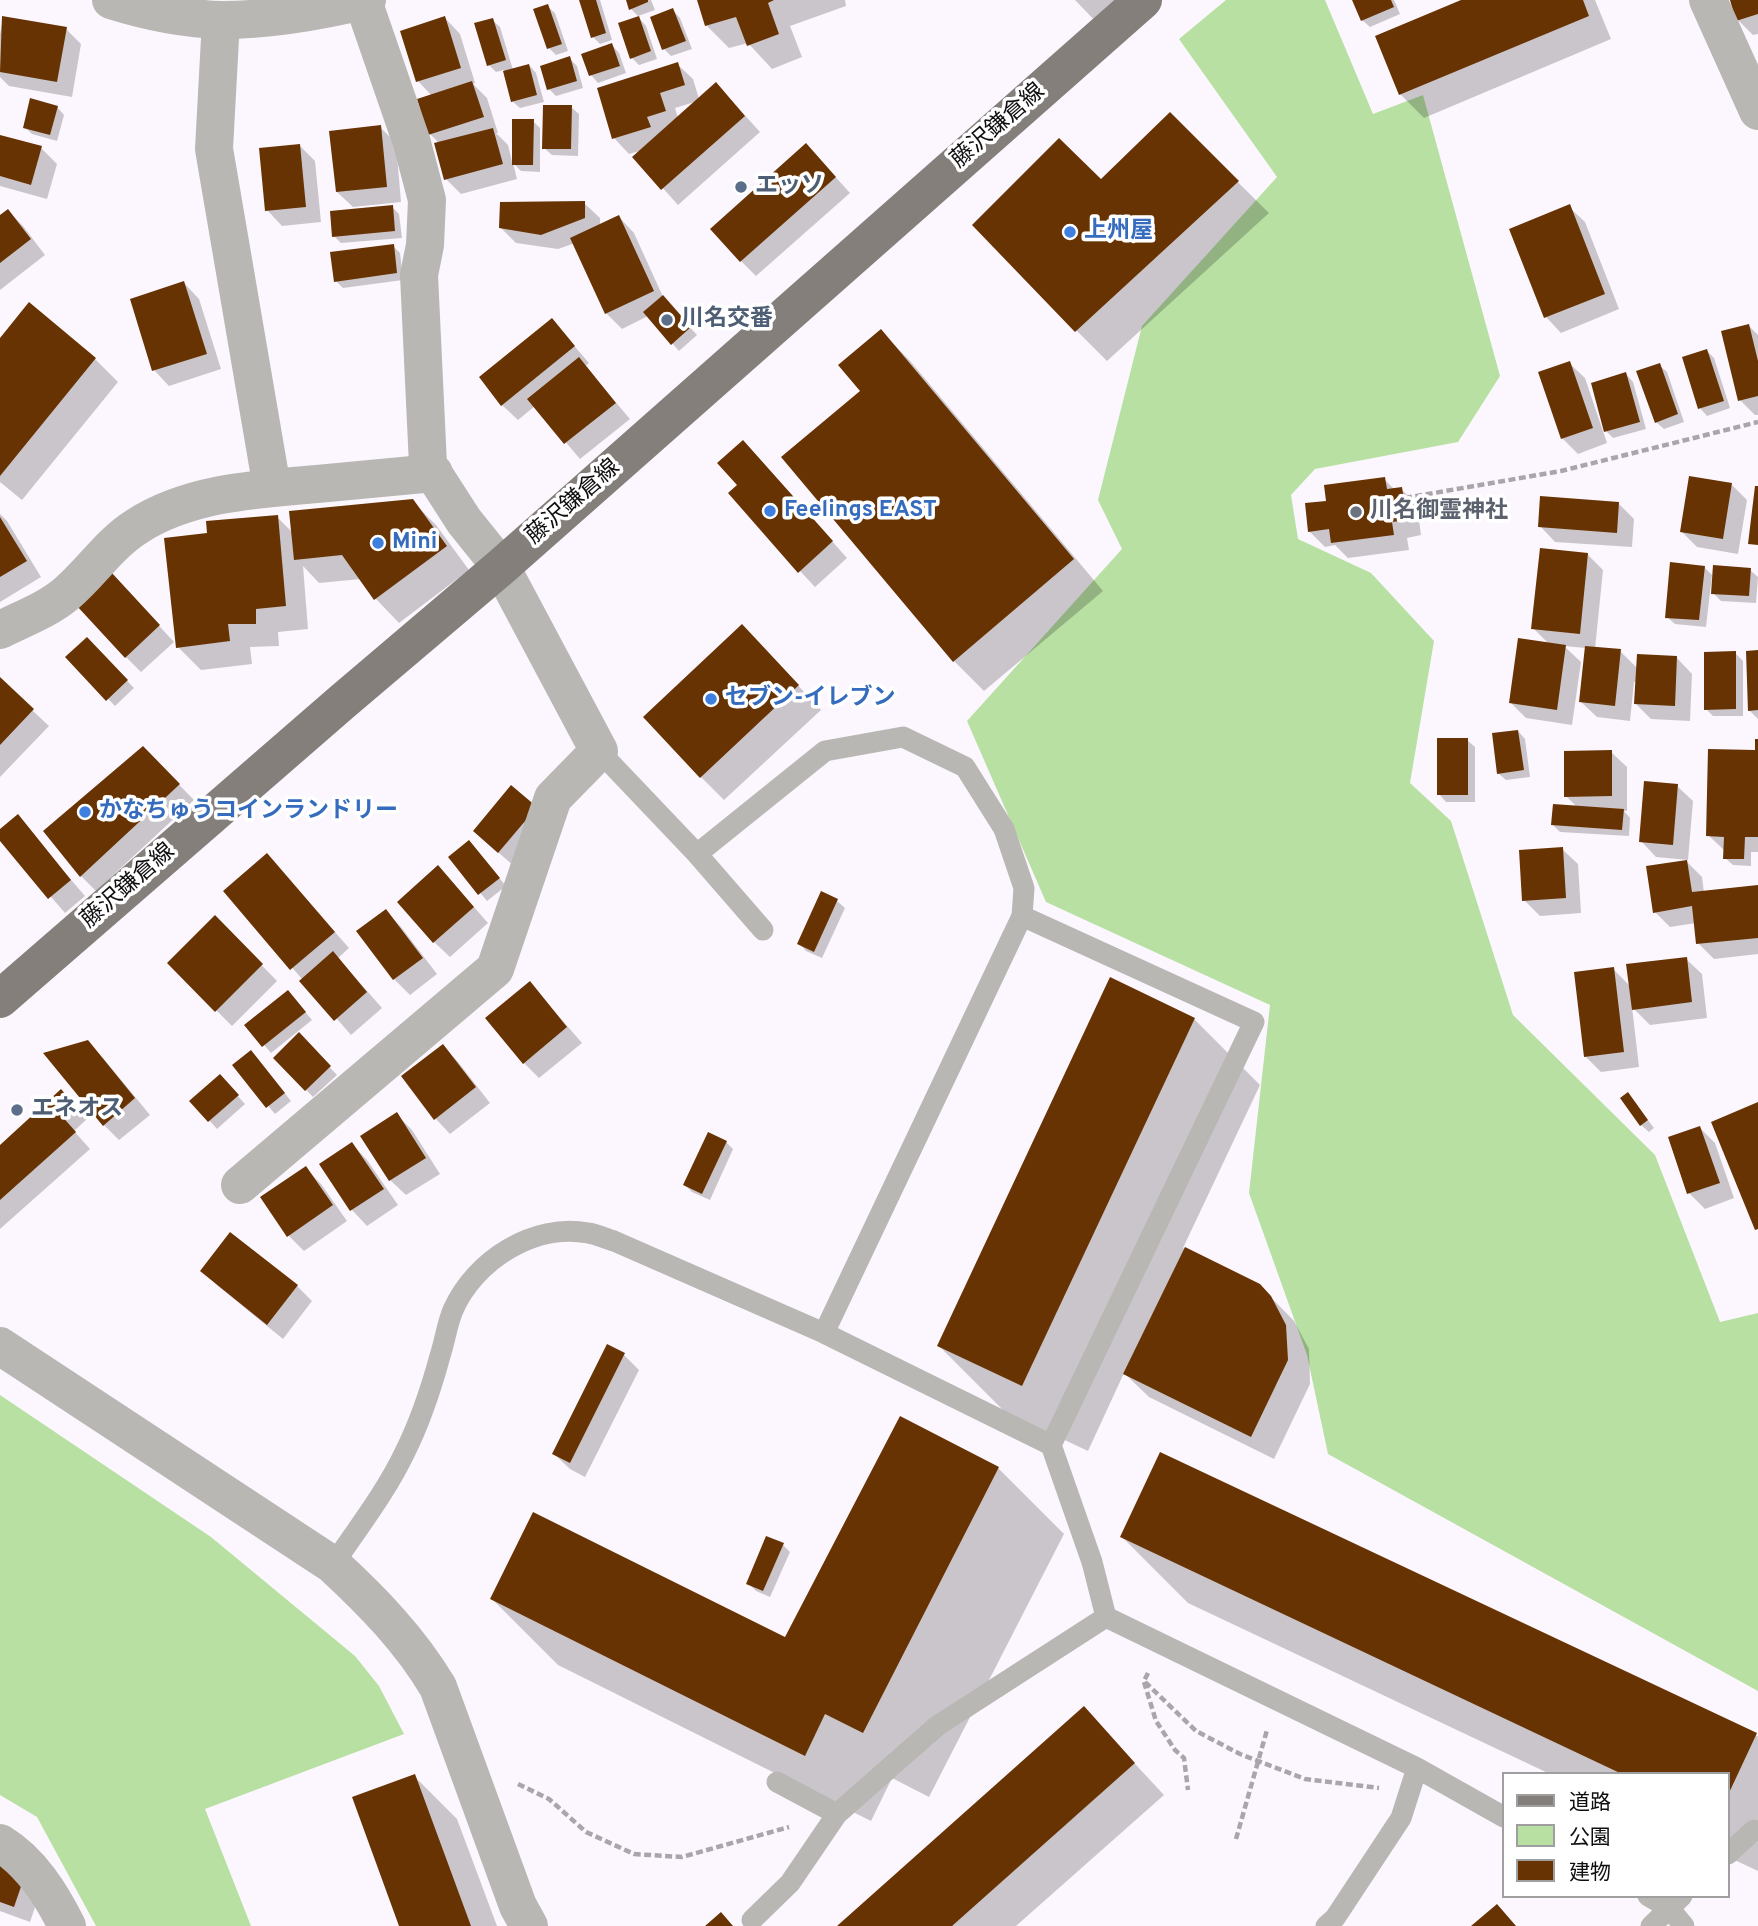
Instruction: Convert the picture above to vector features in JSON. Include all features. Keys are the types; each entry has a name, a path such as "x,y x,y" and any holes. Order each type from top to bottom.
{"main road":[{"name":"藤沢鎌倉線","path":"0,999 501,567 1143,0"}],"street":[{"path":"110,0 139,9 221,20 284,15 365,0 412,143 427,200 425,245 419,275 428,465 464,521 501,567 599,751 553,798 495,970 240,1185"},
{"path":"1708,0 1745,48 1758,110"},
{"path":"221,20 214,149 272,488"},
{"path":"0,629 43,609 66,594 115,543 135,527 155,517 219,495 434,473"},
{"path":"0,1346 333,1565 381,1611 424,1663 438,1687 518,1906 528,1926"},
{"path":"0,1843 18,1854 53,1898 67,1926"}],"lane":[{"path":"697,853 825,751 903,737 965,767 1004,829 1024,888 1022,916 824,1333"},
{"path":"599,751 697,853 763,930"},
{"path":"1022,916 1254,1022 1051,1446"},
{"path":"333,1565 385,1489 405,1452 433,1381 453,1310 468,1285 485,1265 508,1249 534,1237 588,1233 614,1241 824,1333 1051,1446 1092,1562 1106,1617 1417,1768 1502,1816"},
{"path":"752,1920 790,1883 837,1814 937,1726 1106,1617"},
{"path":"1326,1926 1335,1918 1401,1818 1417,1768"},
{"path":"777,1782 837,1814"},
{"path":"1730,1852 1754,1830"},
{"path":"1657,1898 1675,1902"},
{"path":"1651,1926 1675,1902"},
{"path":"1675,1902 1684,1926"}],"path":[{"path":"1405,498 1561,471 1758,422"},
{"path":"1162,1644 1144,1681 1156,1721 1175,1750 1184,1758 1188,1790"},
{"path":"1144,1681 1196,1731 1240,1755 1305,1779 1409,1791"},
{"path":"464,1758 549,1799 586,1832 634,1854 682,1857 837,1814"},
{"path":"1236,1839 1258,1761"}],"green space":[{"path":"1226,0 1325,0 1373,114 1423,95 1500,376 1458,442 1315,469 1291,495 1298,539 1371,573 1434,641 1410,783 1451,821 1513,1015 1655,1155 1720,1322 1758,1313 1758,1691 1328,1454 1307,1355 1249,1193 1270,1005 1046,902 967,721 1122,549 1098,500 1142,326 1277,177 1179,39"},
{"path":"0,1395 211,1537 355,1656 379,1686 404,1734 205,1809 251,1926 96,1926 37,1817 0,1795"}],"building":[{"path":"579,0 596,0 606,33 591,38"},
{"path":"626,0 648,0 648,2 629,10"},
{"path":"697,0 774,0 768,3 779,34 747,46 736,17 705,26"},
{"path":"1352,0 1391,0 1394,7 1361,21"},
{"path":"1461,0 1583,0 1589,16 1399,95 1375,36"},
{"path":"1730,0 1758,0 1758,14 1736,21"},
{"path":"548,4 562,44 547,49 533,9"},
{"path":"673,8 686,41 662,50 650,17"},
{"path":"2,16 67,27 57,82 0,72"},
{"path":"445,16 461,68 416,82 400,31"},
{"path":"639,16 651,51 630,59 618,23"},
{"path":"493,18 506,60 487,66 474,23"},
{"path":"612,43 620,66 589,76 581,54"},
{"path":"570,56 577,81 547,90 540,66"},
{"path":"678,62 685,85 660,93 666,111 647,117 651,127 612,139 597,88"},
{"path":"529,64 537,95 511,102 503,71"},
{"path":"472,81 484,117 428,135 417,99"},
{"path":"716,82 745,116 661,190 632,157"},
{"path":"30,98 58,106 50,135 23,128"},
{"path":"543,105 572,105 571,149 542,149"},
{"path":"1170,112 1239,181 1075,332 972,225 1059,138 1101,179"},
{"path":"512,119 534,119 533,165 512,165"},
{"path":"381,125 387,187 336,192 329,131"},
{"path":"493,128 503,164 444,180 434,143"},
{"path":"0,135 42,146 31,185 0,176"},
{"path":"806,143 836,177 740,262 710,229"},
{"path":"300,144 306,207 265,211 259,148"},
{"path":"585,201 585,218 541,235 499,228 500,202"},
{"path":"1570,204 1605,294 1544,318 1509,229"},
{"path":"393,205 395,231 332,237 330,211"},
{"path":"8,209 31,239 0,263 0,215"},
{"path":"619,215 654,291 605,314 570,238"},
{"path":"394,244 397,273 334,282 330,252"},
{"path":"184,281 207,354 152,371 130,299"},
{"name":"川名交番","path":"663,295 691,327 671,345 643,312"},
{"path":"29,302 96,358 0,476 0,338"},
{"path":"552,318 575,346 501,406 479,377"},
{"path":"1749,324 1758,361 1758,396 1738,401 1721,331"},
{"path":"881,329 1074,559 953,662 781,457 860,391 838,365"},
{"path":"1707,349 1724,401 1698,409 1682,357"},
{"path":"579,357 616,403 564,444 527,399"},
{"path":"1570,361 1593,428 1561,439 1538,372"},
{"path":"1660,363 1678,414 1655,423 1636,371"},
{"path":"1626,372 1640,422 1604,432 1591,383"},
{"path":"743,440 833,541 798,573 728,493 737,485 717,463"},
{"path":"1689,476 1732,483 1723,539 1680,532"},
{"name":"川名御霊神社","path":"1385,477 1387,489 1402,487 1407,520 1392,522 1394,535 1331,543 1329,529 1308,532 1305,503 1326,501 1324,485"},
{"path":"1755,486 1758,486 1758,545 1748,544"},
{"path":"1540,496 1619,502 1617,533 1538,527"},
{"path":"413,499 447,546 374,600 342,555 294,560 289,511"},
{"path":"278,515 286,606 256,609 256,624 228,624 230,641 176,648 164,538 207,533 206,521"},
{"path":"0,517 27,561 0,577"},
{"path":"1540,548 1588,553 1580,634 1531,629"},
{"path":"1670,562 1705,566 1699,620 1665,618"},
{"path":"1713,565 1751,568 1749,596 1711,594"},
{"path":"111,572 160,625 125,658 76,605"},
{"path":"742,624 799,685 700,778 643,717"},
{"path":"87,637 128,680 106,701 65,657"},
{"path":"1518,638 1566,645 1557,710 1509,703"},
{"path":"1585,646 1621,649 1615,706 1579,702"},
{"path":"1758,650 1758,710 1748,711 1746,651"},
{"path":"1736,651 1736,709 1704,710 1704,652"},
{"path":"1637,654 1677,656 1675,706 1634,704"},
{"path":"0,677 34,709 0,745"},
{"path":"1518,730 1524,770 1497,774 1492,733"},
{"path":"1437,738 1468,738 1468,795 1437,795"},
{"path":"1755,739 1758,739 1758,837 1745,837 1744,859 1723,859 1724,837 1706,836 1708,749 1755,750"},
{"path":"143,746 180,784 80,877 43,831"},
{"path":"1612,750 1612,796 1564,797 1564,751"},
{"path":"1644,781 1678,784 1673,845 1639,842"},
{"path":"511,785 537,807 498,853 473,831"},
{"path":"1553,804 1624,809 1622,830 1551,825"},
{"path":"18,814 71,880 48,899 0,841 0,829"},
{"path":"469,840 500,878 478,895 448,857"},
{"path":"1563,847 1566,898 1522,901 1519,850"},
{"path":"267,853 335,932 290,970 223,891"},
{"path":"1687,860 1692,892 1758,885 1758,938 1696,944 1692,906 1653,913 1646,866"},
{"path":"438,865 474,907 433,943 397,902"},
{"path":"821,891 838,899 814,952 797,944"},
{"path":"386,909 423,958 393,980 356,931"},
{"path":"215,915 263,964 215,1012 167,963"},
{"path":"333,951 367,992 334,1021 299,981"},
{"path":"1687,957 1692,1002 1632,1010 1626,964"},
{"path":"1614,967 1624,1052 1584,1057 1574,972"},
{"path":"1110,977 1195,1018 1022,1386 937,1346"},
{"path":"530,981 567,1027 523,1064 485,1018"},
{"path":"288,990 306,1012 262,1047 244,1025"},
{"path":"299,1032 331,1066 305,1091 273,1058"},
{"path":"88,1040 135,1098 103,1126 43,1053"},
{"path":"443,1044 476,1087 434,1120 401,1076"},
{"path":"251,1050 285,1093 266,1108 232,1065"},
{"path":"220,1074 239,1095 208,1122 189,1101"},
{"path":"61,1089 73,1103 60,1114 76,1132 0,1200 0,1145"},
{"path":"1628,1092 1648,1120 1640,1126 1620,1098"},
{"path":"1758,1102 1758,1229 1755,1230 1711,1122"},
{"path":"397,1112 426,1158 389,1181 360,1136"},
{"path":"1700,1126 1720,1183 1687,1194 1668,1137"},
{"path":"708,1132 727,1141 702,1194 683,1185"},
{"path":"352,1142 384,1189 350,1211 319,1164"},
{"path":"306,1166 333,1205 287,1237 260,1197"},
{"path":"230,1232 298,1285 267,1325 200,1271"},
{"path":"1185,1247 1260,1284 1271,1296 1286,1325 1288,1360 1251,1437 1123,1374"},
{"path":"607,1344 625,1353 570,1463 552,1454"},
{"path":"900,1416 999,1467 863,1733 825,1714 805,1756 490,1599 533,1512 785,1637"},
{"path":"1160,1452 1757,1733 1730,1791 1730,1772 1618,1772 1120,1537"},
{"path":"766,1536 784,1543 763,1591 746,1584"},
{"path":"1084,1706 1135,1763 952,1926 837,1926"},
{"path":"415,1774 471,1926 399,1926 352,1797"},
{"path":"0,1865 25,1875 14,1907 0,1902"},
{"path":"1497,1904 1516,1926 1471,1926"},
{"path":"721,1912 733,1926 705,1926"}],"place":[{"name":"エッソ","path":"741,187"},
{"name":"上州屋","path":"1070,232"},
{"name":"川名交番","path":"667,320"},
{"name":"Feelings EAST","path":"770,511"},
{"name":"川名御霊神社","path":"1356,512"},
{"name":"Mini","path":"378,543"},
{"name":"セブン-イレブン","path":"711,699"},
{"name":"かなちゅうコインランドリー","path":"85,812"},
{"name":"エネオス","path":"17,1110"}]}
